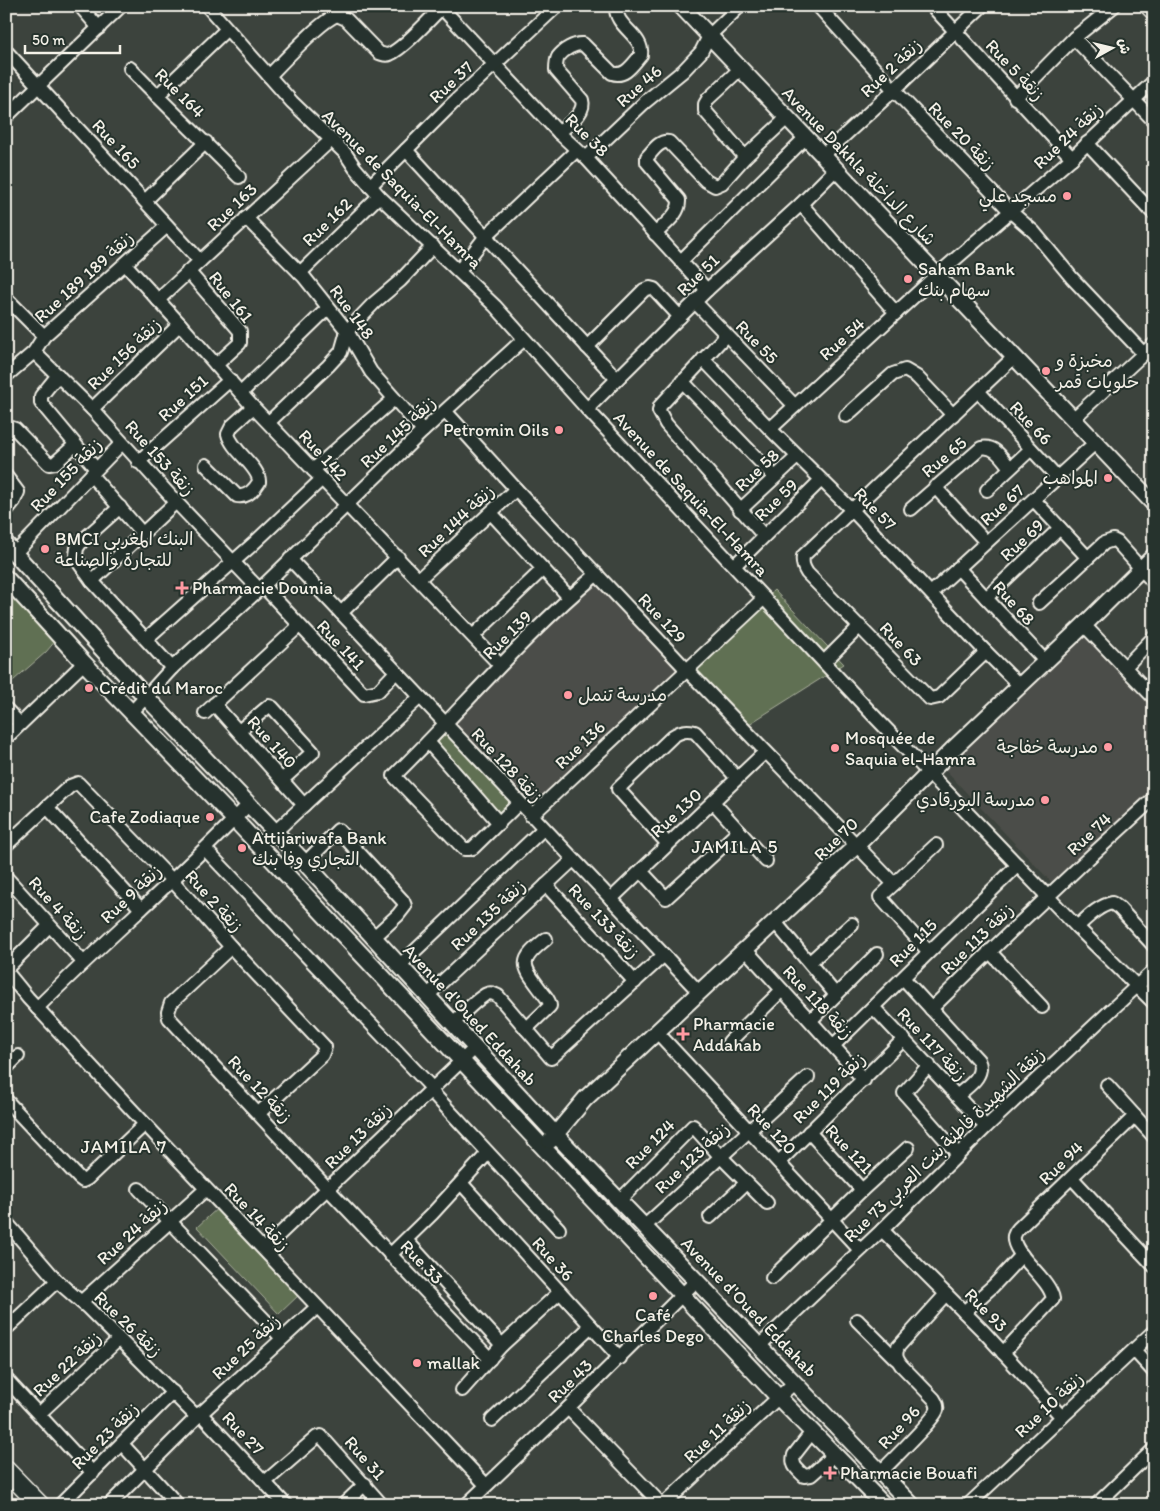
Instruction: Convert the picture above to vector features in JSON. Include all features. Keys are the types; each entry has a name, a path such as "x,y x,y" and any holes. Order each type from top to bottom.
{"main road":[{"path":"1150,6 1154,10"},
{"path":"6,1470 40,1505"}],"street":[{"path":"80,6 99,28"},
{"path":"6,117 121,6"},
{"name":"Rue 37","path":"370,186 451,105 557,6"},
{"path":"559,133 581,111 583,103 556,70 558,57 575,44 584,44 612,73 616,74 625,72 641,55 640,45 616,17 616,6"},
{"name":"Avenue Dakhla شارع الداخلة","path":"681,6 1154,504"},
{"name":"Rue 46","path":"459,271 486,236 581,154 683,71 701,52 709,36 740,6"},
{"name":"Rue 20 زنقة","path":"818,6 894,90 1011,212 1034,232 1072,278 1143,354"},
{"name":"Rue 5 زنقة","path":"932,6 1072,158"},
{"name":"Rue 2 زنقة","path":"823,155 982,6"},
{"path":"1015,98 1074,38 1114,6"},
{"path":"269,76 307,38 337,15 346,19 379,52 386,55 391,54 416,34 442,7"},
{"name":"Rue 38","path":"442,7 707,290"},
{"name":"Avenue de Saquia-El-Hamra","path":"211,8 227,29 292,102 345,153 379,196 495,306 587,409 929,773 1077,927 1154,1002"},
{"path":"157,96 227,29"},
{"path":"1074,38 1154,121"},
{"name":"Rue 165","path":"6,51 200,261"},
{"name":"Rue 164","path":"130,68 239,177"},
{"path":"740,68 708,99 705,104 705,111 745,157"},
{"name":"Rue 24 زنقة","path":"937,275 1072,158 1154,81"},
{"path":"656,234 678,210 680,204 679,200 647,162 647,157 660,144 664,141 669,142 706,181 714,186 722,183 745,157 787,118"},
{"path":"681,261 806,137"},
{"name":"Rue 163","path":"158,300 332,140"},
{"name":"Rue 164","path":"145,201 206,142"},
{"path":"1087,143 1154,214"},
{"path":"406,150 616,378"},
{"name":"Rue 51","path":"587,409 616,378 707,290 801,204 836,169"},
{"name":"Rue 162","path":"300,273 379,196"},
{"path":"801,204 896,313"},
{"name":"Rue 148","path":"246,218 300,273 347,331 371,372 423,431"},
{"name":"Rue 189 زنقة 189","path":"6,376 34,352 44,336 167,226"},
{"path":"269,422 328,366 340,352 347,331 374,303 400,281 433,246"},
{"name":"Rue 142","path":"124,264 253,407 500,665"},
{"name":"Rue 161","path":"188,271 240,331 240,342 216,365"},
{"name":"Rue 54","path":"770,430 937,275"},
{"path":"587,347 644,290 650,288 654,289 680,317"},
{"path":"6,298 44,336"},
{"name":"Rue 55","path":"695,302 795,406"},
{"path":"241,393 328,308"},
{"name":"Rue 156 زنقة","path":"92,409 180,324"},
{"path":"726,335 682,380 660,406 659,412 666,424 764,536"},
{"name":"Rue 145 زنقة","path":"131,712 172,668 261,588 423,431 524,339"},
{"path":"1073,419 1154,344"},
{"name":"Rue 153 زنقة","path":"34,352 92,409 138,462 261,588"},
{"path":"852,510 1014,357"},
{"name":"Rue 57","path":"703,359 770,430 852,510 1019,685"},
{"path":"846,416 893,374 905,370 917,377 953,415"},
{"path":"58,375 41,396 41,403 75,445 120,507 142,532"},
{"name":"Rue 151","path":"138,462 230,380"},
{"path":"682,380 776,477"},
{"name":"Rue 66","path":"979,392 1058,478"},
{"path":"146,639 233,561 394,398"},
{"path":"206,465 237,496 244,496 255,489 259,482 257,474 234,447 228,434 229,429 253,407"},
{"name":"Rue 129","path":"446,412 687,670 894,884"},
{"path":"6,432 12,428 15,429 48,464 55,463 75,445"},
{"name":"Rue 67","path":"932,593 1095,442"},
{"name":"Rue 155 زنقة","path":"11,549 94,472 122,443"},
{"name":"Rue 65","path":"911,509 981,448 987,446 993,448 1010,468"},
{"path":"987,490 1031,449"},
{"name":"Rue 58","path":"740,510 797,457"},
{"path":"6,476 18,492 17,497 6,511"},
{"name":"Rue 59","path":"734,565 821,480"},
{"path":"935,487 986,542"},
{"name":"Rue 144 زنقة","path":"419,579 516,489"},
{"name":"Rue 69","path":"1034,500 1087,557"},
{"path":"92,581 176,502"},
{"path":"120,507 82,541 77,548 76,555 79,563 92,581 172,668"},
{"name":"Rue 63","path":"852,510 803,556 803,566 808,572 930,698 939,696 986,652"},
{"path":"491,513 569,597"},
{"name":"Rue 69","path":"986,598 1060,528"},
{"path":"1039,603 1087,557 1104,543 1113,540 1117,542 1154,583"},
{"name":"Avenue d'Oued Eddahab","path":"11,549 145,696 275,832 555,1134 912,1505"},
{"name":"Rue 70","path":"544,1149 585,1099 857,845 1019,685 1084,625 1154,556"},
{"path":"341,613 398,557"},
{"name":"Rue 128 زنقة","path":"290,559 699,992"},
{"name":"Rue 68","path":"958,568 1045,661"},
{"path":"473,636 542,570"},
{"name":"Rue 139","path":"499,823 473,848 464,849 394,776 500,665 569,597 597,574"},
{"name":"Avenue d'Oued Eddahab","path":"6,578 84,663 462,1060 779,1398 884,1505"},
{"name":"Rue 141","path":"261,588 359,691 364,694 378,691 396,672"},
{"name":"Rue 136","path":"531,816 764,598"},
{"path":"1084,625 1154,698"},
{"path":"205,713 299,626"},
{"path":"824,662 860,626"},
{"path":"1124,667 1154,637"},
{"path":"6,738 84,663"},
{"path":"275,832 420,697"},
{"name":"Rue 140","path":"214,704 304,804"},
{"path":"239,731 269,706 314,752 282,780"},
{"path":"6,709 20,724"},
{"path":"668,844 618,789 673,736 680,731 695,732 737,778"},
{"path":"428,742 499,823 519,803"},
{"name":"Rue 130","path":"611,900 765,752"},
{"name":"Rue 2 زنقة","path":"47,807 70,786 78,783 172,880 231,947 325,1047 322,1055 259,1113"},
{"name":"Rue 74","path":"1047,895 1153,801"},
{"path":"713,802 766,860"},
{"name":"Rue 9 زنقة","path":"37,1008 83,962 205,849 248,805"},
{"path":"6,845 47,807 141,909"},
{"path":"399,966 543,828"},
{"path":"304,863 338,830 403,901 405,906 373,938"},
{"path":"641,871 666,898 739,831"},
{"path":"928,951 880,897 936,846"},
{"path":"205,849 431,1089 488,1154 559,1229"},
{"name":"Rue 135 زنقة","path":"427,996 573,860"},
{"name":"Rue 115","path":"834,1045 1018,865"},
{"name":"Rue 4 زنقة","path":"6,877 83,962"},
{"name":"Rue 133 زنقة","path":"546,884 635,982"},
{"name":"Rue 113 زنقة","path":"931,1008 1047,895"},
{"path":"1077,927 1106,904 1112,903 1119,908 1154,946"},
{"path":"775,922 836,995"},
{"path":"810,962 852,924"},
{"path":"6,970 49,926"},
{"path":"453,1023 481,998 493,993 498,996 526,1029 550,1006 547,998 530,975 525,962 527,956 546,939"},
{"name":"Rue 12 زنقة","path":"231,947 171,1003 168,1012 169,1018 328,1189"},
{"name":"Rue 118 زنقة","path":"745,949 864,1080"},
{"path":"989,952 1042,1007"},
{"path":"811,1020 877,954"},
{"name":"Rue 133 زنقة","path":"526,1029 551,1058 664,955"},
{"name":"Rue 14 زنقة","path":"6,970 37,1008 145,1124 486,1485"},
{"name":"Rue 73 زنقة الشهيدة فاطنة بنت العربي","path":"759,1346 882,1230 986,1127 1154,970"},
{"path":"903,978 978,1060 981,1066 978,1076 957,1096"},
{"path":"729,1042 782,990"},
{"name":"Rue 117 زنقة","path":"873,1007 986,1127"},
{"name":"Rue 120","path":"658,1032 860,1250"},
{"name":"Rue 119 زنقة","path":"779,1162 904,1039"},
{"name":"Rue 13 زنقة","path":"264,1249 475,1048"},
{"path":"6,1068 18,1056"},
{"path":"929,1066 904,1093 958,1154"},
{"name":"Rue 123 زنقة","path":"645,1226 808,1076"},
{"path":"1107,1084 1154,1137"},
{"path":"6,1100 83,1180 87,1179 145,1124"},
{"name":"Rue 94","path":"1022,1255 1017,1248 1014,1236 1024,1222 1072,1178 1134,1116"},
{"name":"Rue 124","path":"620,1200 693,1126 767,1204"},
{"name":"Rue 121","path":"809,1132 862,1190"},
{"name":"Rue 121","path":"772,1278 908,1148"},
{"path":"390,1255 488,1154"},
{"path":"1072,1178 1154,1266"},
{"name":"Rue 36","path":"461,1183 620,1358"},
{"path":"710,1217 746,1183"},
{"name":"Rue 24 زنقة","path":"81,1302 206,1189"},
{"name":"Rue 33","path":"328,1189 490,1359"},
{"path":"139,1190 282,1338"},
{"name":"Rue 26 زنقة","path":"7,1224 57,1281 173,1392"},
{"name":"Rue 93","path":"882,1230 964,1312 1062,1417"},
{"name":"Rue 33","path":"406,1240 502,1345"},
{"path":"964,1312 993,1286 1022,1255 1047,1284 1052,1292 1053,1300 1003,1353"},
{"name":"Rue 43","path":"466,1505 620,1358 697,1280"},
{"path":"6,1329 57,1281"},
{"path":"462,1390 502,1345 560,1292"},
{"path":"896,1359 898,1347 946,1294"},
{"name":"Rue 25 زنقة","path":"108,1505 199,1415 316,1307"},
{"name":"Rue 96","path":"857,1320 934,1399 937,1410 881,1472"},
{"path":"492,1420 590,1326"},
{"name":"Rue 10 زنقة","path":"968,1505 1154,1331"},
{"name":"Rue 22 زنقة","path":"39,1414 119,1339"},
{"path":"1134,1350 1154,1372"},
{"path":"6,1379 93,1473"},
{"name":"Rue 11 زنقة","path":"663,1505 795,1382"},
{"name":"Rue 27","path":"173,1392 199,1415 286,1505"},
{"name":"Rue 23 زنقة","path":"60,1505 173,1392"},
{"path":"568,1408 663,1505"},
{"path":"812,1432 792,1459 794,1466 804,1476 811,1475 835,1454"},
{"name":"Rue 31","path":"265,1482 320,1436 382,1505"},
{"path":"122,1444 178,1505"},
{"path":"1096,1505 1154,1449"},
{"path":"343,1505 365,1484"}],"shaded area":[{"name":"مدرسة تنمل","path":"601,573 691,668 533,815 447,723"},
{"path":"1091,626 1154,691 1154,807 1056,887 943,768"}],"green space":[{"path":"6,585 57,639 46,652 6,687"},
{"path":"774,590 844,664 746,726 691,668"},
{"path":"447,723 521,803 506,819 432,743"},
{"path":"220,1206 301,1293 279,1314 197,1227"}],"place":[{"name":"مسجد علي","path":"1067,196"},
{"name":"Saham Bank سهام بنك","path":"908,279"},
{"name":"مخبزة و حلويات قمر","path":"1046,371"},
{"name":"Petromin Oils","path":"559,430"},
{"name":"المواهب","path":"1108,478"},
{"name":"BMCI البنك المغربي للتجارة والصناعة","path":"45,549"},
{"name":"Pharmacie Dounia","path":"182,588"},
{"name":"Crédit du Maroc","path":"89,688"},
{"name":"مدرسة تنمل","path":"568,695"},
{"name":"مدرسة خفاجة","path":"1108,747"},
{"name":"Mosquée de Saquia el-Hamra","path":"835,748"},
{"name":"مدرسة البورقادي","path":"1045,800"},
{"name":"Cafe Zodiaque","path":"210,817"},
{"name":"Attijariwafa Bank التجاري وفا بنك","path":"242,848"},
{"name":"Pharmacie Addahab","path":"683,1034"},
{"name":"Café Charles Dego","path":"653,1296"},
{"name":"mallak","path":"417,1363"},
{"name":"Pharmacie Bouafi","path":"830,1473"}],"district":[{"name":"JAMILA 5","path":"735,846"},
{"name":"JAMILA 7","path":"124,1146"}]}
